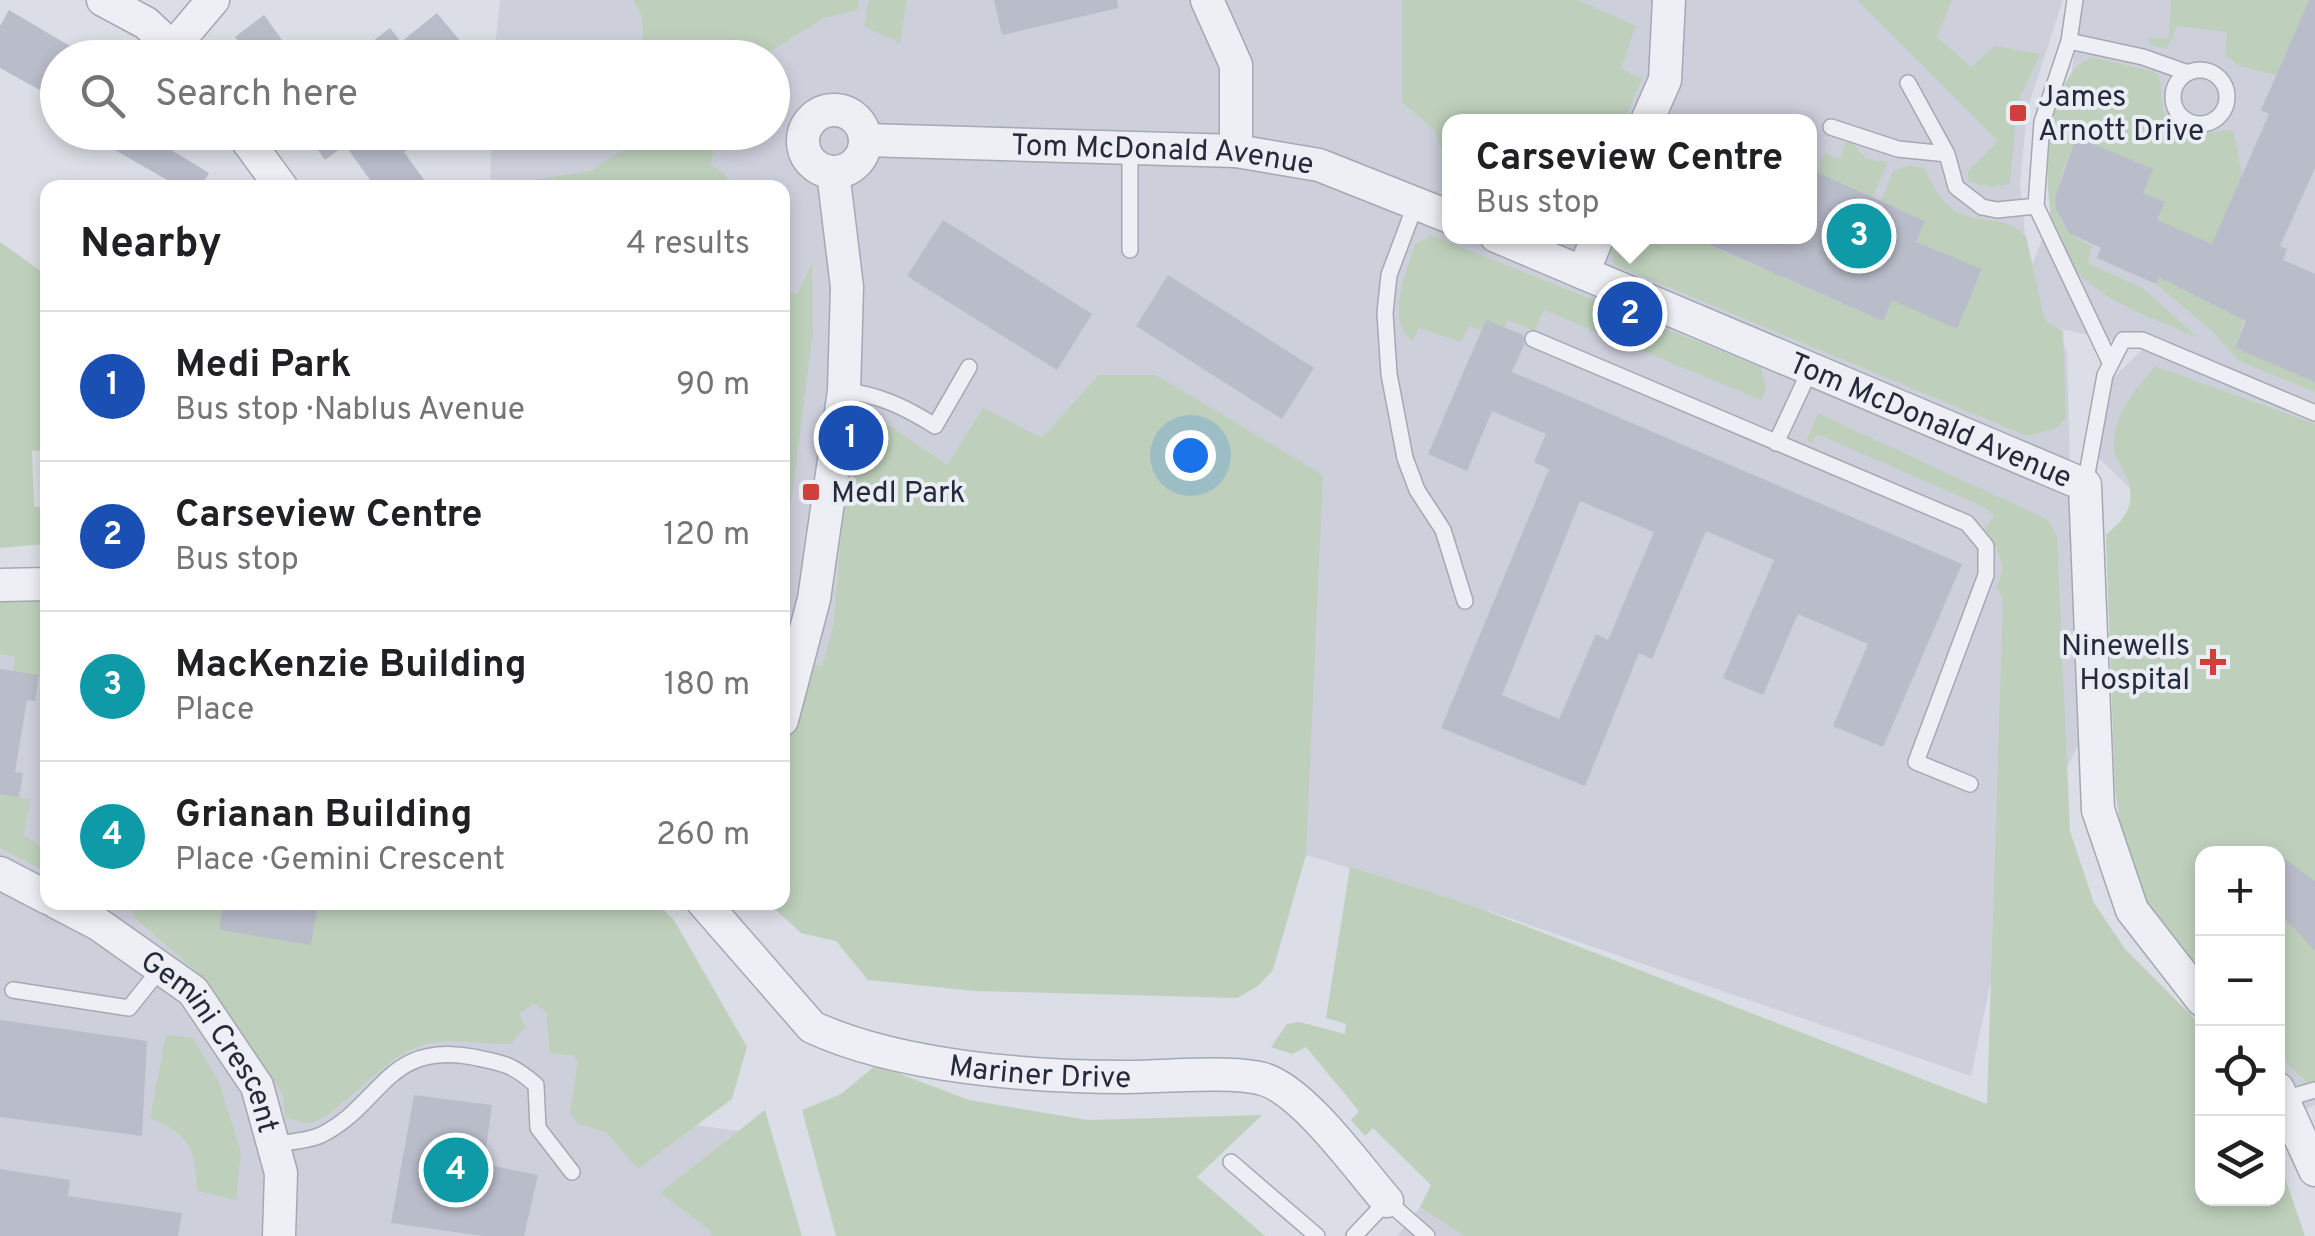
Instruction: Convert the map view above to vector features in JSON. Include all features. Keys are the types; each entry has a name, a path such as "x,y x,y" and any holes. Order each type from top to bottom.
{"street":[{"path":"103,0 146,23 165,40"},
{"path":"186,40 213,0"},
{"path":"1207,0 1236,65 1236,151"},
{"path":"1650,114 1665,80 1669,0"},
{"path":"846,112 862,126 866,140 856,163 833,172 822,170 806,155 804,134 815,116 846,112"},
{"name":"Tom McDonald Avenue","path":"866,140 1236,151 1320,164 1442,214"},
{"path":"254,150 276,180"},
{"path":"790,690 814,599 844,391 846,287 833,172"},
{"name":"Tom McDonald Avenue","path":"1515,244 2085,485 2098,810 2132,910 2195,991"},
{"path":"1583,273 1595,244"},
{"path":"0,585 40,584"},
{"path":"0,873 40,894"},
{"name":"Mariner Drive","path":"710,910 812,1026 827,1034 926,1059 1078,1077 1264,1080 1301,1104 1387,1201"},
{"name":"Gemini Crescent","path":"102,913 160,968 193,991 256,1086 275,1144 282,1194 279,1236"},
{"path":"2292,1092 2315,1170"}],"lane":[{"path":"2075,0 2069,42 2042,122 2036,206 2109,360"},
{"path":"2069,42 2143,57 2188,73"},
{"path":"1908,82 1947,154 1956,187 1982,207 1996,210 2036,206"},
{"path":"1830,127 1898,149 1947,154"},
{"path":"1130,150 1130,250"},
{"path":"1416,203 1388,276 1388,374 1405,458 1417,490 1443,530 1465,600"},
{"path":"1533,339 1967,522 1986,546 1986,575 1916,762 1970,784"},
{"path":"2085,485 2109,360 2122,340 2142,340 2315,413"},
{"path":"844,391 863,392 910,410 935,426 969,366"},
{"path":"1776,443 1810,370"},
{"path":"13,990 129,1008 160,968"},
{"path":"275,1144 319,1136 402,1064 428,1055 461,1055 512,1064 536,1085 538,1128 572,1172"},
{"path":"1231,1162 1317,1236"},
{"path":"1354,1236 1387,1201 1427,1236"}],"shaded area":[{"path":"500,0 2063,0 2027,110 2020,184 2029,273 2046,229 2056,182 2082,0 2315,0 2315,1105 2293,1115 2285,1101 2285,846 2195,846 2195,991 2132,910 2115,788 2106,535 2129,512 2132,490 2097,457 2113,378 2144,348 2058,328 2067,353 2078,746 2014,871 1971,1076 1471,905 1306,855 790,655 790,180 490,180 491,150 790,150 790,40 496,40"},
{"path":"40,599 40,910 615,910 696,1125 739,1131 778,1236 0,1236 0,603"},
{"path":"1420,1207 1464,1236 1397,1236"}],"green space":[{"path":"633,0 859,0 858,10 824,18 788,40 643,40 642,15"},
{"path":"869,0 907,0 900,43 864,26"},
{"path":"1402,0 1578,0 1636,26 1621,68 1642,79 1627,114 1442,114 1442,152 1436,132 1402,102"},
{"path":"1857,0 1952,0 1937,36 1971,67 1995,46 2040,54 2017,105 2010,184 1990,187 1968,181 1968,171 1998,141"},
{"path":"2171,0 2309,0 2276,75 2239,66 2225,55 2227,32 2177,26 2167,49 2149,44 2148,38 2169,38"},
{"path":"2092,57 2155,72 2161,82 2166,116 2180,131 2200,134 2233,130 2243,181 2249,270 2235,348 2315,382 2315,392 2239,361 2212,331 2156,284 2157,220 2165,202 2143,193 2077,137 2060,183 2059,213 2064,226 2092,245 2088,263 2144,289 2197,337 2114,300 2071,266 2052,220 2048,154 2061,93 2074,70"},
{"path":"1848,138 1866,159 1888,162 1873,197 1817,172 1825,153 1840,159"},
{"path":"623,150 713,150 711,165 728,180 534,180 590,171"},
{"path":"1909,165 1925,169 1937,192 1962,214 2013,226 2026,236 2045,321 2063,331 2066,419 2054,429 2027,436 1615,265 1607,244 1706,244 1763,269 1775,244 1779,244 1784,278 1883,321 1901,279 1957,329 1982,269 1923,245 1908,262 1925,221 1881,201 1893,171"},
{"path":"1431,235 1442,239 1442,244 1454,244 1761,367 1766,389 1761,400 1544,310 1534,331 1508,320 1504,328 1486,320 1481,330 1469,326 1461,342 1419,328 1413,341 1404,332 1399,309 1415,244"},
{"path":"0,242 40,270 40,450 32,451 34,507 40,507 40,545 0,548"},
{"path":"812,263 813,330 790,512 790,292 797,294"},
{"path":"2155,366 2315,424 2315,1091 2285,1061 2285,846 2195,846 2195,968 2147,903 2123,845 2115,788 2106,535 2121,521 2129,505 2130,488 2114,450 2115,435 2127,403"},
{"path":"1098,375 1156,375 1323,475 1306,855 1273,970 1258,986 1237,998 975,991 868,980 836,941 801,933 776,910 790,910 790,655 822,667 833,627 843,515 859,417 874,415 947,465 983,408 1042,438"},
{"path":"1818,413 2048,520 2057,536 2070,831 2094,903 2125,949 2195,1019 2195,1206 2285,1206 2285,1178 2305,1236 1464,1236 1420,1207 1431,1185 1373,1128 1365,1136 1351,1120 1359,1111 1306,1047 1292,1054 1271,1047 1287,1024 1300,1022 1345,1034 1346,1024 1326,1018 1350,867 1471,905 1987,1104 2003,599 1996,587 2000,557 1985,529 1994,516 1984,507 1817,434 1812,444 1807,439"},
{"path":"40,598 40,677 13,671 15,657 0,654 0,601"},
{"path":"0,794 30,799 24,835 40,846 40,868 0,848"},
{"path":"132,910 222,910 219,930 310,945 317,910 663,910 674,920 747,1047 732,1099 638,1169 606,1132 578,1124 570,1113 578,1061 574,1056 550,1053 546,1012 533,1003 520,1014 525,1027 511,1044 447,1041 422,1045 398,1057 318,1120 299,1122 285,1118 283,1095 206,980 136,919"},
{"path":"166,1035 193,1038 219,1082 241,1152 236,1200 197,1191 195,1165 188,1145 174,1130 150,1118"},
{"path":"876,1065 969,1100 1088,1120 1262,1115 1197,1177 1265,1236 836,1236 802,1110 841,1094"},
{"path":"765,1110 802,1236 711,1236 711,1231 660,1193"}],"building":[{"path":"994,0 1117,0 1118,8 1002,35"},
{"path":"2309,0 2315,0 2315,168 2280,246 2287,249 2283,260 2315,274 2315,382 2235,348 2246,321 2159,277 2156,284 2097,258 2101,248 2069,233 2056,209 2055,198 2076,137 2153,169 2143,193 2165,202 2157,220 2212,244 2269,114 2261,110"},
{"path":"9,10 60,40 40,40 40,90 0,68 0,26"},
{"path":"437,13 459,40 403,40"},
{"path":"264,15 282,40 237,40 235,37"},
{"path":"390,28 399,40 374,40"},
{"path":"115,150 171,150 209,173 205,180 167,180"},
{"path":"318,150 338,150 325,160"},
{"path":"349,150 407,150 404,152 424,180 370,180"},
{"path":"1817,172 1925,221 1916,242 1982,269 1957,329 1892,300 1883,321 1708,244 1817,244"},
{"path":"943,220 1092,314 1057,370 907,276"},
{"path":"1168,275 1314,368 1282,419 1136,326"},
{"path":"1486,320 1523,335 1524,345 1512,372 1962,564 1883,747 1833,726 1868,644 1798,614 1763,695 1723,678 1774,560 1706,531 1652,659 1639,653 1585,786 1441,728 1549,469 1534,462 1546,434 1492,411 1467,471 1428,454","holes":["1580,501 1654,532 1608,640 1596,634 1559,719 1502,695"]},
{"path":"0,669 39,675 35,701 27,700 15,772 23,773 19,797 0,794"},
{"path":"2285,859 2315,881 2315,951 2285,919"},
{"path":"222,910 317,910 311,945 219,930"},
{"path":"0,1020 147,1041 142,1136 0,1117"},
{"path":"414,1095 492,1105 484,1164 538,1175 524,1236 483,1236 391,1223"},
{"path":"0,1169 70,1180 68,1196 182,1213 178,1236 0,1236"}],"place":[{"name":"James Arnott Drive","path":"2018,113"},
{"name":"MacKenzie Building","path":"1859,236"},
{"name":"Carseview Centre","path":"1630,314"},
{"name":"Medi Park","path":"851,438"},
{"name":"Medl Park","path":"811,492"},
{"name":"Ninewells Hospital","path":"2213,662"},
{"name":"Grianan Building","path":"456,1170"}]}
